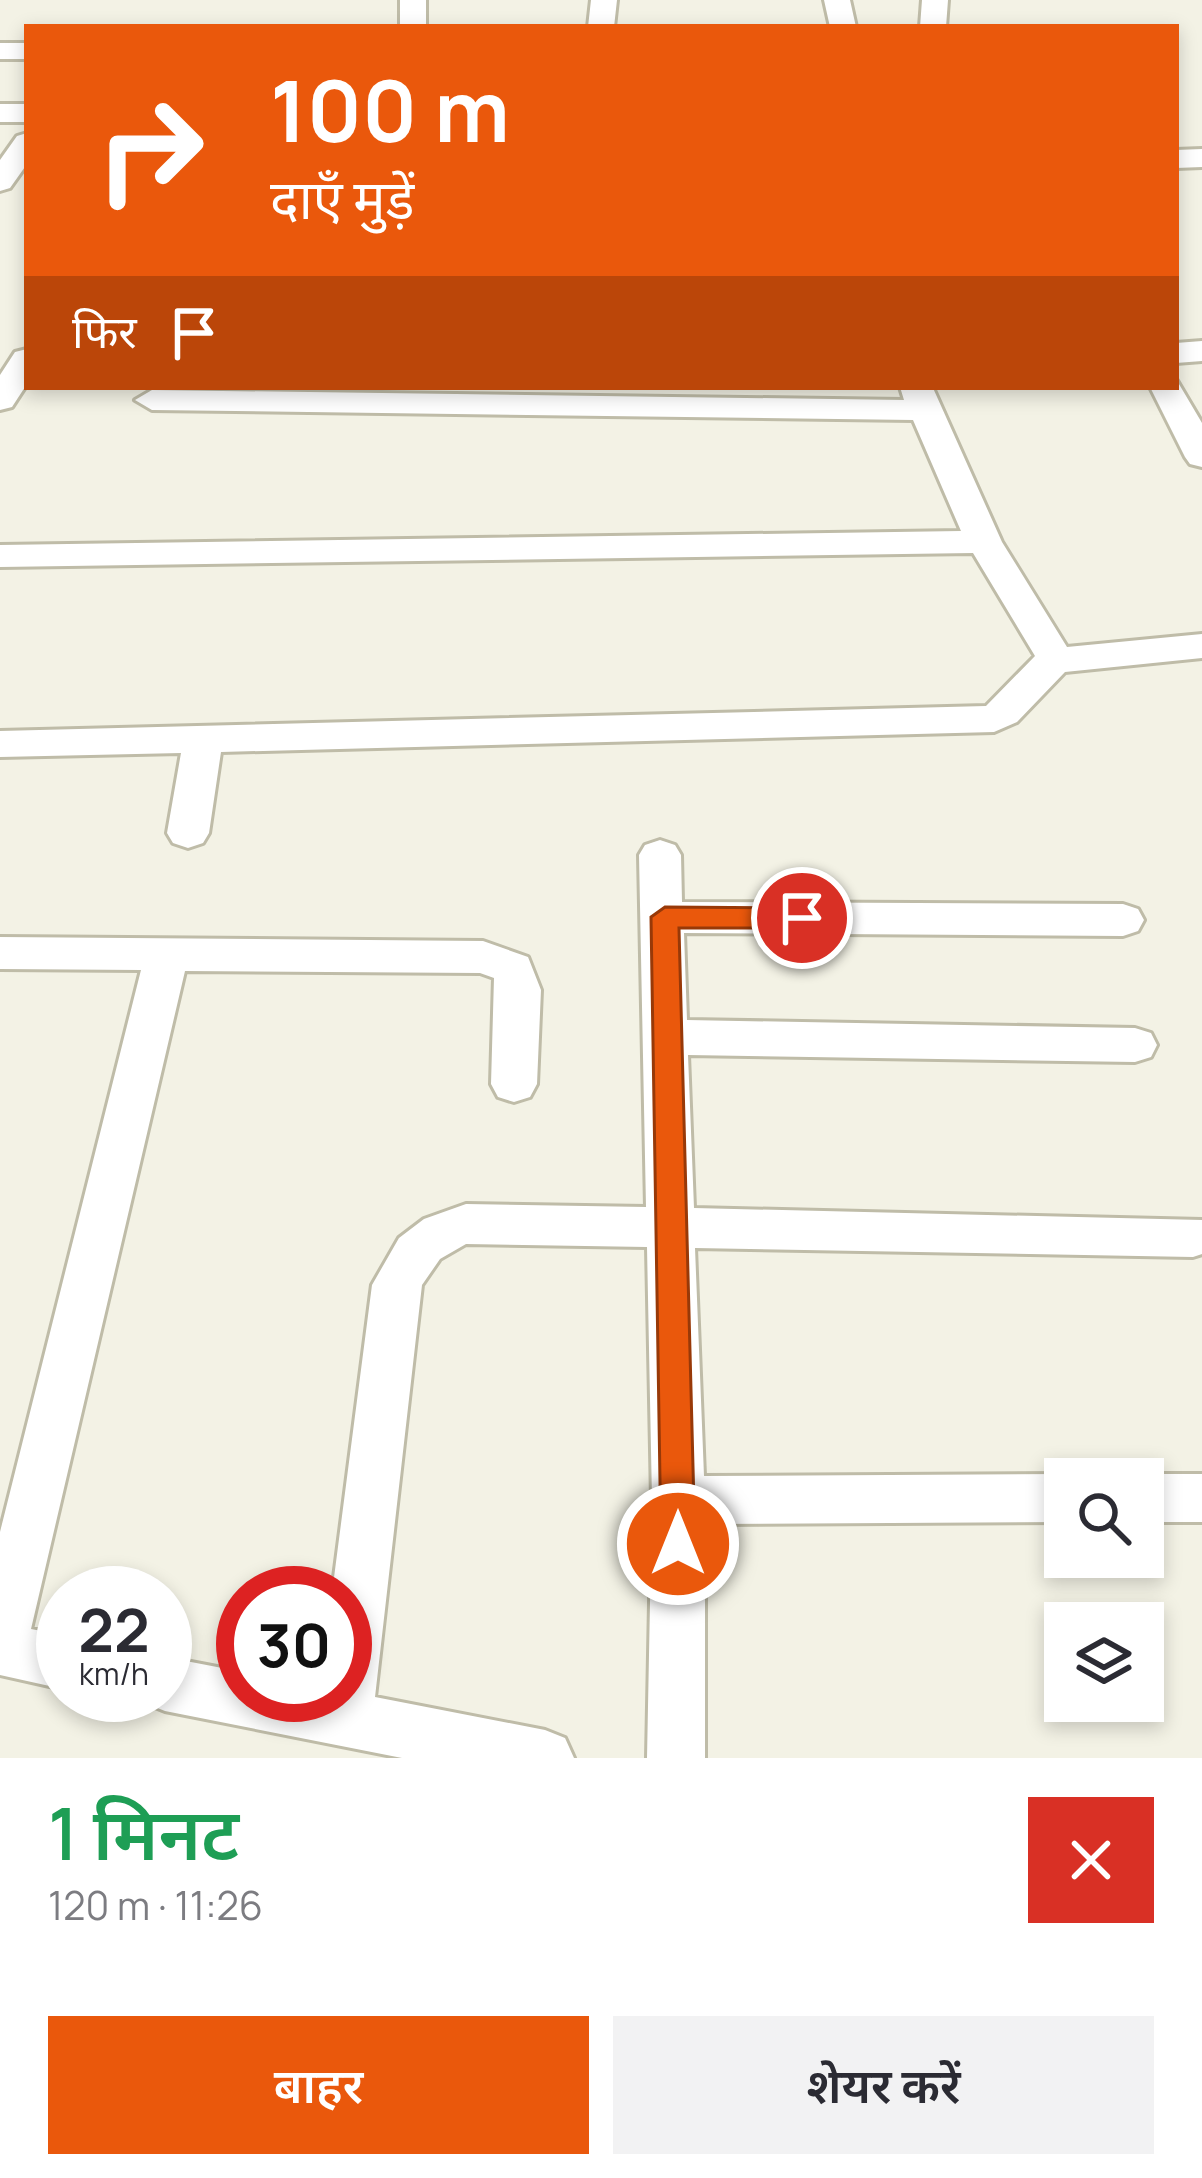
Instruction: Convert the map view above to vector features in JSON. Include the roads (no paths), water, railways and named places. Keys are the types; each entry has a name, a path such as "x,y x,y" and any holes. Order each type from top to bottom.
{"street":[{"path":"0,180 24,146"},
{"path":"0,400 24,363"},
{"path":"1168,390 1202,457"},
{"path":"152,400 920,399 984,542 1056,660"},
{"path":"0,556 984,542"},
{"path":"0,744 994,719 1015,707 1039,670 1056,660 1202,646"},
{"path":"188,833 203,739"},
{"path":"660,855 674,1227 676,1758"},
{"path":"665,917 1123,920"},
{"path":"0,953 483,957 513,968 520,990 514,1084"},
{"path":"36,1655 0,1645 166,957"},
{"path":"668,1037 1135,1045"},
{"path":"363,1566 397,1285 413,1250 434,1233 466,1224 1193,1237"},
{"path":"678,1501 1044,1498"},
{"path":"1164,1498 1202,1498"},
{"path":"355,1722 545,1758"}]}
